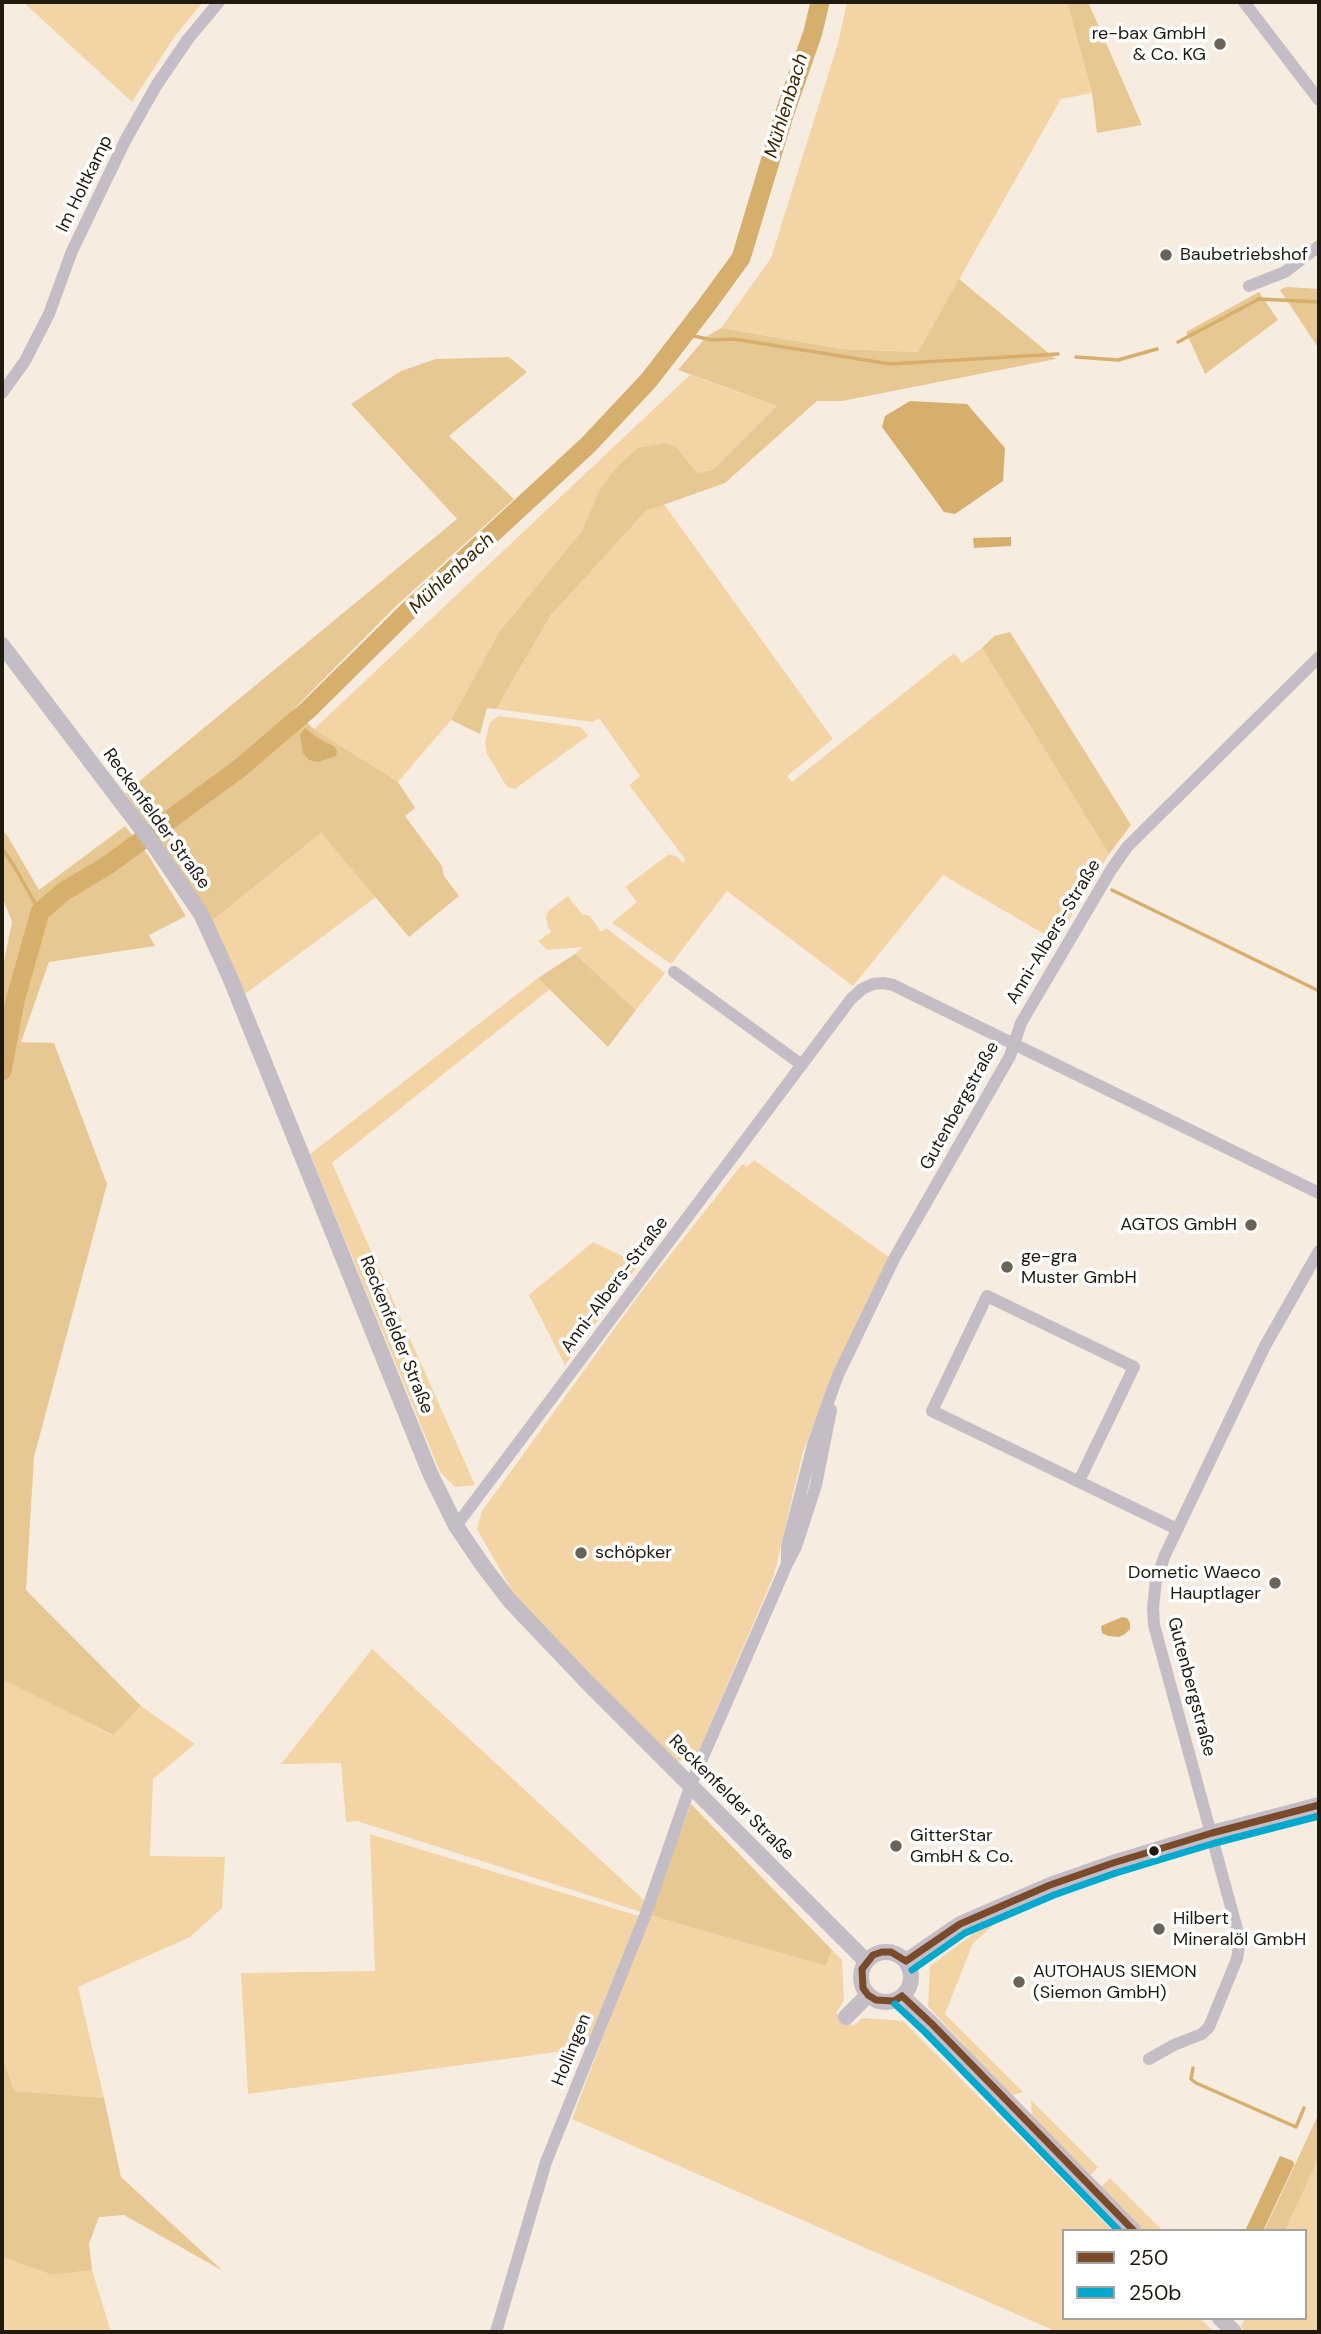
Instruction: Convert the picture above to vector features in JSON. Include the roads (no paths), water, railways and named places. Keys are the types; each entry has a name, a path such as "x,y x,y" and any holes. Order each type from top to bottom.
{"street":[{"name":"Im Holtkamp","path":"2,393 25,361 49,314 72,251 125,141 156,86 188,39 219,2"},
{"path":"1244,2 1319,100"},
{"path":"1249,286 1285,272 1319,246"},
{"name":"Reckenfelder Straße","path":"2,645 137,822 201,914 229,975 430,1473 456,1525 510,1601 587,1682 866,1961"},
{"name":"Anni-Albers-Straße","path":"456,1525 851,999 862,989 883,983 893,985 1014,1043 1021,1023 1127,847 1319,657"},
{"path":"674,972 802,1065"},
{"name":"Gutenbergstraße","path":"691,1784 796,1547 816,1485 838,1375 895,1257 1010,1056 1014,1043 1319,1193"},
{"name":"Gutenbergstraße","path":"1149,2059 1202,2034 1209,2027 1237,1959 1240,1940 1154,1625 1156,1580 1177,1529 1265,1346 1319,1251"},
{"path":"1079,1481 1134,1367 987,1296 932,1411 1177,1529"},
{"name":"Hollingen","path":"496,2332 546,2162 645,1916 691,1784"},
{"path":"906,1961 960,1924 1020,1897 1114,1863 1212,1833 1319,1805"},
{"path":"882,1952 891,1952 906,1961 910,1968 911,1984 902,1996 885,2002 868,1995 860,1979 866,1961 882,1952"},
{"path":"846,2017 868,1995"},
{"path":"902,1996 1133,2229"}],"waterway":[{"name":"Mühlenbach","path":"2,1071 15,1001 40,912 63,892 108,865 240,768 309,709 405,614 588,445 649,380 706,306 741,258 785,112 813,32 820,2"},
{"path":"1178,342 1259,299 1319,302"},
{"path":"685,334 712,340 734,339 890,364 1058,354"},
{"path":"1076,357 1118,360 1157,349"},
{"path":"2,848 40,912"},
{"path":"1112,890 1319,991"},
{"path":"1193,2068 1191,2079 1196,2083 1296,2127 1304,2108"}],"place":[{"name":"re-bax GmbH & Co. KG","path":"1220,44"},
{"name":"Baubetriebshof","path":"1166,255"},
{"name":"AGTOS GmbH","path":"1251,1225"},
{"name":"ge-gra Muster GmbH","path":"1007,1267"},
{"name":"schöpker","path":"581,1553"},
{"name":"Dometic Waeco Hauptlager","path":"1275,1583"},
{"name":"GitterStar GmbH & Co.","path":"896,1846"},
{"name":"Hilbert Mineralöl GmbH","path":"1159,1929"},
{"name":"AUTOHAUS SIEMON (Siemon GmbH)","path":"1019,1982"}]}
